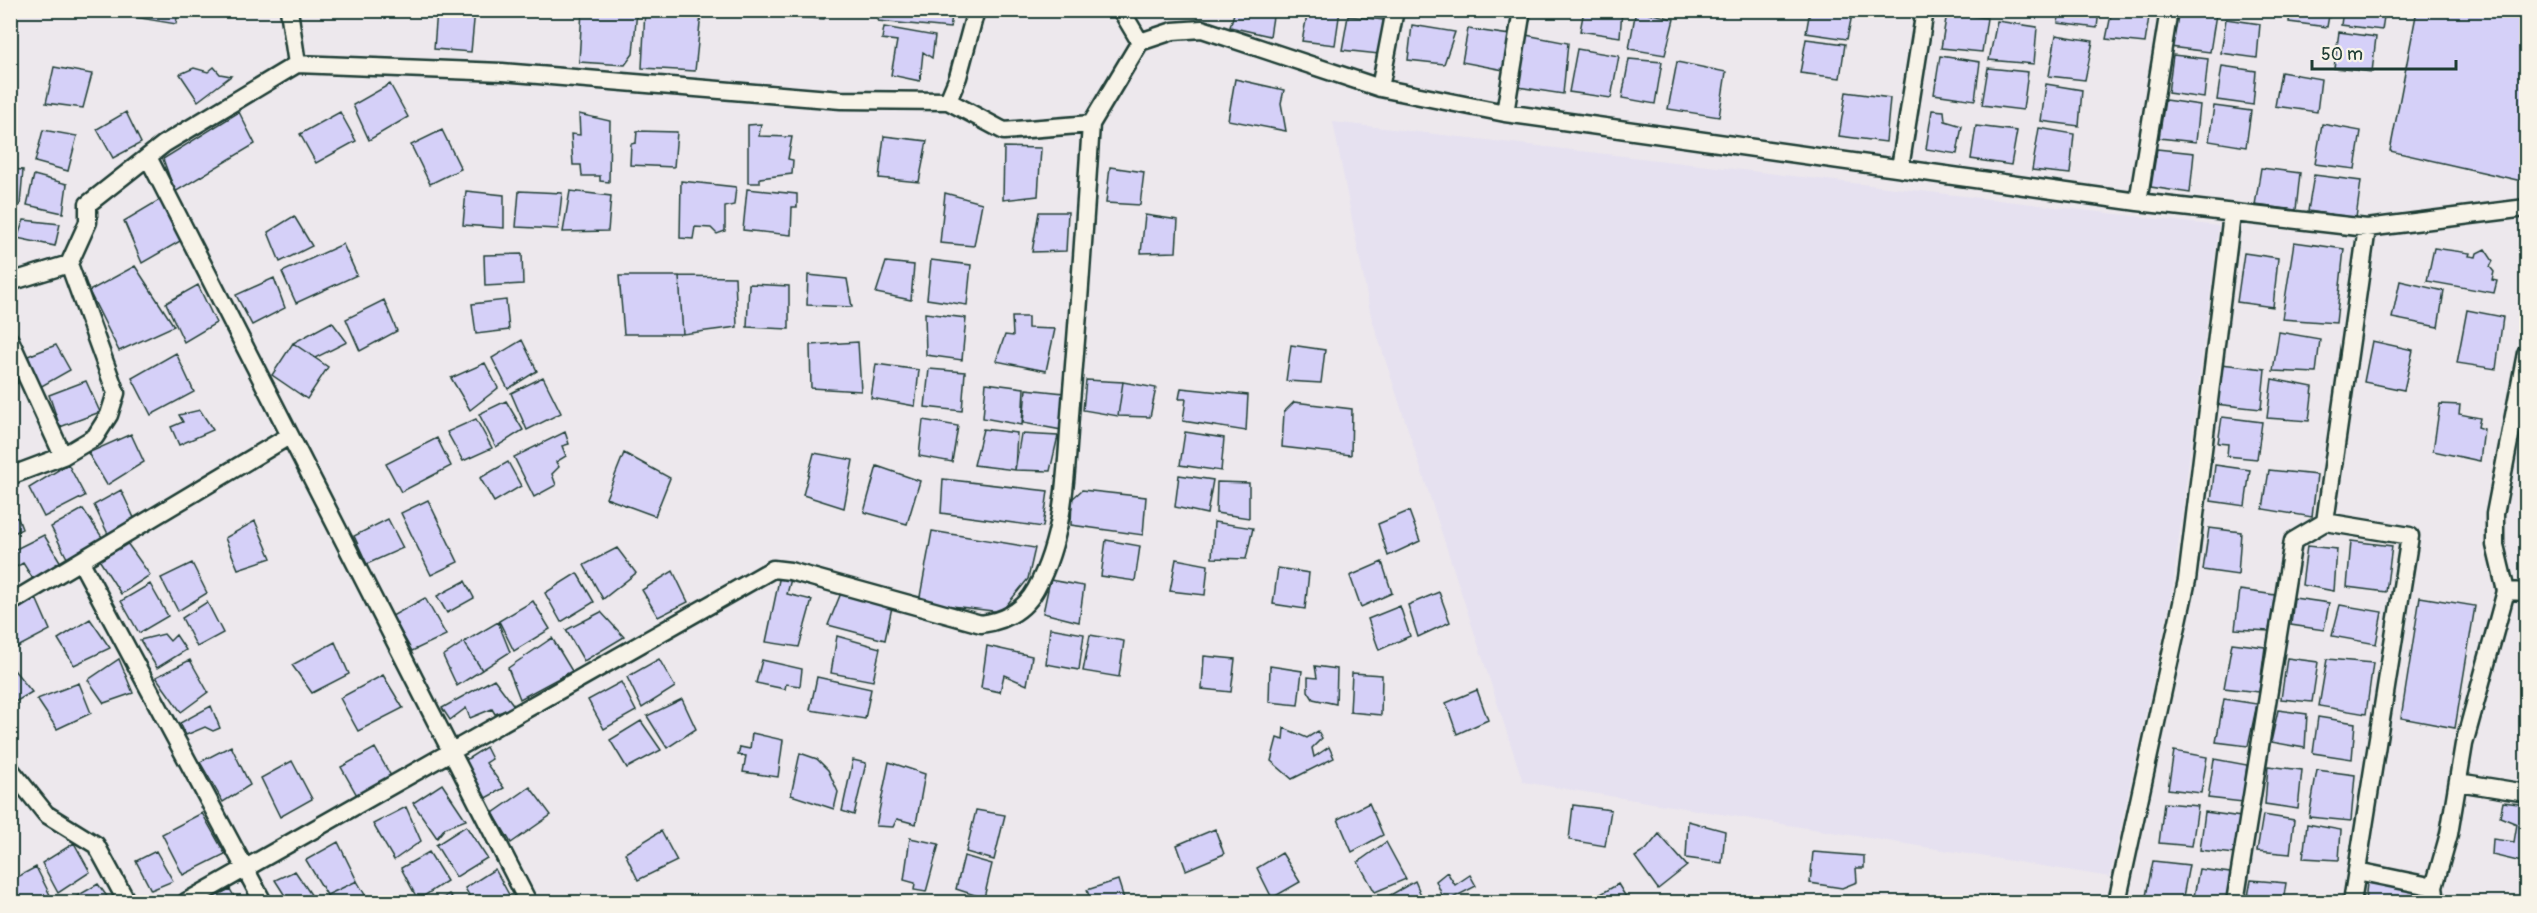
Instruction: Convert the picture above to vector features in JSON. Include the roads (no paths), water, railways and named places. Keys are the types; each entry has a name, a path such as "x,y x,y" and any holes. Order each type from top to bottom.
{"street":[{"path":"289,10 297,64"},
{"path":"948,101 958,77 976,10"},
{"path":"1121,10 1140,42"},
{"path":"1380,88 1395,10"},
{"path":"1505,113 1522,10"},
{"path":"1900,168 1925,10"},
{"path":"2138,202 2169,10"},
{"path":"186,903 773,569 981,624 1000,621 1020,610 1036,590 1054,548 1062,513 1080,307 1091,124 1140,42 1173,31 1202,29 1380,88 1505,113 2138,202 2367,228 2526,208"},
{"path":"10,476 63,456 95,437 109,415 116,393 69,264 88,222 88,204 164,144 297,64 502,72 841,100 948,101 1004,131 1091,124"},
{"path":"148,157 528,903"},
{"path":"2117,903 2187,580 2232,214"},
{"path":"2325,522 2367,228"},
{"path":"10,282 69,264"},
{"path":"10,340 63,456"},
{"path":"2357,871 2435,895 2449,834 2464,744 2506,591 2495,545 2495,522 2526,353"},
{"path":"10,603 290,436"},
{"path":"2235,903 2293,541 2325,522 2410,536 2352,903"},
{"path":"81,562 263,903"},
{"path":"2506,591 2526,592"},
{"path":"10,769 46,814 96,845 127,903"},
{"path":"2458,782 2526,793"}]}
